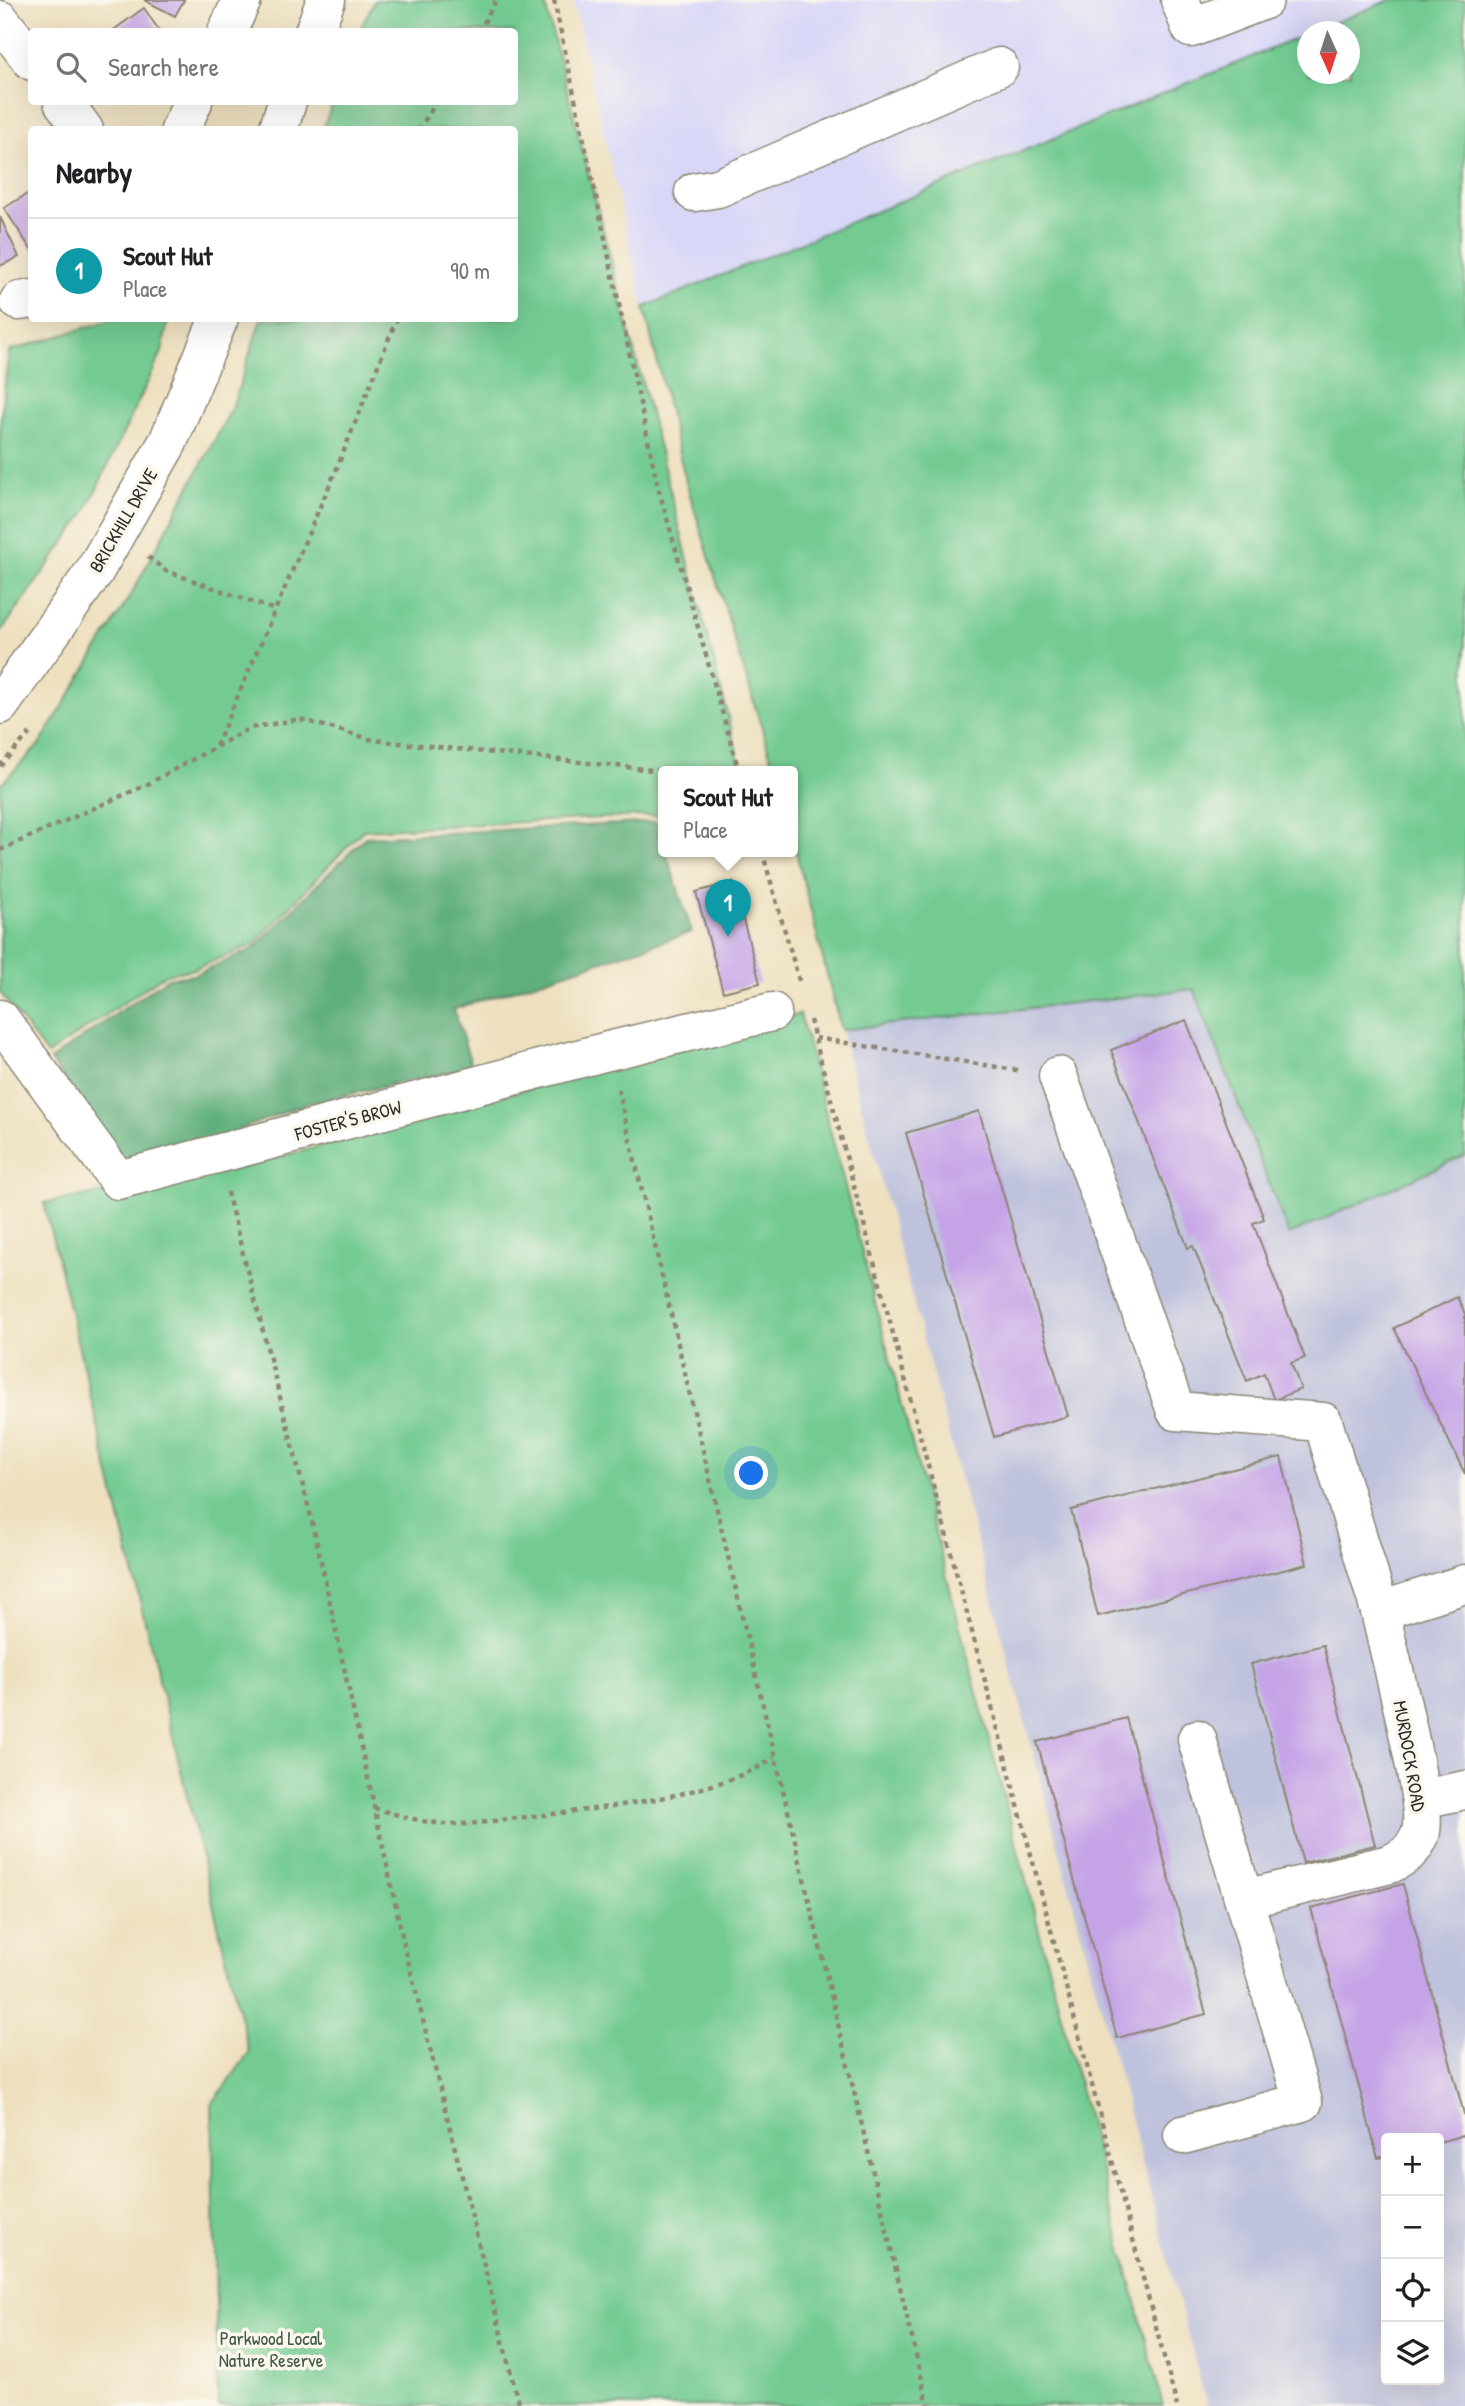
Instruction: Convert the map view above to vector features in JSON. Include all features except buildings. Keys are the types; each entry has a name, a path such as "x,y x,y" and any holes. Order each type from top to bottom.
{"street":[{"path":"229,28 242,0"},
{"path":"316,28 326,0"},
{"path":"1180,0 1191,28 1264,0"},
{"path":"0,20 28,56"},
{"path":"694,192 718,188 999,67"},
{"path":"65,105 82,126"},
{"path":"182,126 192,105"},
{"path":"279,126 286,105"},
{"name":"BRICKHILL DRIVE","path":"0,705 94,572 168,442 217,322"},
{"name":"FOSTER'S BROW","path":"0,1019 118,1180 608,1051 772,1012"},
{"name":"MURDOCK ROAD","path":"1058,1076 1176,1410 1323,1422 1380,1611 1422,1799 1421,1834 1408,1855 1390,1864 1245,1899"},
{"path":"1380,1611 1465,1584"},
{"path":"1183,2135 1303,2102 1197,1739"},
{"path":"1422,1799 1465,1790"}],"path":[{"path":"481,28 496,0"},
{"path":"554,0 658,487 738,766"},
{"path":"421,126 434,105"},
{"path":"215,747 395,322"},
{"path":"144,554 166,571 275,610"},
{"path":"0,850 146,785 250,728 300,719 373,740 658,770"},
{"path":"764,857 802,991"},
{"path":"809,1015 1177,2406"},
{"path":"816,1038 1058,1076"},
{"path":"608,1051 928,2406"},
{"path":"216,1154 313,1525 404,1944 519,2406"},
{"path":"374,1808 412,1819 456,1824 574,1812 711,1786 754,1771 774,1758"}],"shaded area":[{"path":"573,0 1390,0 1339,21 1297,21 1297,38 644,307"},
{"path":"1194,989 1289,1235 1465,1155 1465,2406 1207,2406 841,1030"}],"green space":[{"path":"375,0 544,0 741,766 658,766 658,815 363,830 253,945 194,969 166,974 47,1055 0,992 0,785 40,744 133,591 232,408 260,322 518,322 518,126 324,126 332,105 518,105 518,28 361,28"},
{"path":"1390,0 1465,0 1465,1155 1289,1235 1194,989 841,1030 797,857 798,766 773,766 686,482 644,307 1297,38 1297,84 1360,84 1360,21 1339,21"},
{"path":"104,322 167,322 162,352 84,515 0,633 0,425 9,351"},
{"path":"656,822 658,857 667,857 692,932 454,1009 472,1067 305,1104 216,1139 126,1162 50,1060 168,978 194,975 253,949 365,837"},
{"name":"Parkwood Local Nature Reserve","path":"800,1014 1163,2406 218,2406 212,2104 249,2053 44,1203 222,1173"}],"place":[{"name":"Scout Hut","path":"728,937"}]}
